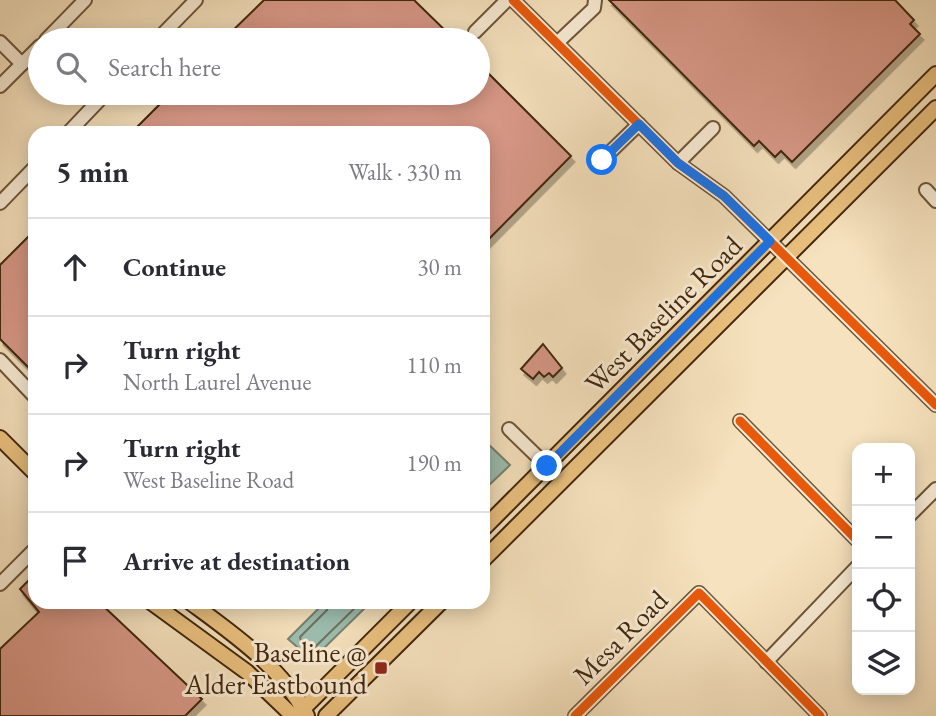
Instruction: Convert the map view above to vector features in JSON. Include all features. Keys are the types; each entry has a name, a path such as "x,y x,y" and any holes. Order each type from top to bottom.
{"main road":[{"name":"West Baseline Road","path":"490,522 779,250 936,74"},
{"path":"490,553 779,250 936,108"},
{"path":"0,438 28,461"},
{"path":"161,609 300,714"},
{"path":"204,609 294,692 300,714"},
{"path":"300,714 403,609"},
{"path":"326,716 433,609"}],"street":[{"path":"58,28 85,0"},
{"path":"168,28 195,0"},
{"path":"479,28 507,0"},
{"path":"513,0 678,163 724,196 936,405"},
{"path":"557,43 594,8 595,0"},
{"path":"0,42 22,64"},
{"path":"0,86 28,58"},
{"path":"75,126 95,105"},
{"path":"602,160 639,124"},
{"path":"678,163 713,128"},
{"path":"0,203 28,174"},
{"path":"926,190 936,201"},
{"path":"0,360 28,390"},
{"path":"740,421 852,535"},
{"path":"509,429 547,466"},
{"path":"915,510 936,489"},
{"path":"0,584 28,556"},
{"path":"820,716 766,662 855,569"},
{"name":"Mesa Road","path":"575,716 699,593 766,662"}],"water":[{"path":"490,446 510,465 490,484"},
{"path":"318,609 364,609 312,660 288,639"}],"building":[{"path":"264,0 414,0 443,28 235,28"},
{"path":"609,0 895,0 914,20 910,24 920,34 792,162 781,151 775,157 759,141 754,146"},
{"path":"490,75 571,156 490,238 490,126 138,126 159,105 490,105"},
{"path":"28,237 28,367 0,339 0,265"},
{"path":"543,344 562,368 553,377 549,373 544,377 539,372 533,379 521,369"},
{"path":"28,581 28,599 20,589"},
{"path":"37,609 106,609 202,699 185,716 0,716 0,649 39,612"}],"cycle path":[{"path":"513,0 678,163 724,196 936,405"},
{"path":"740,421 852,535"},
{"path":"575,716 699,593 820,716"}],"place":[{"name":"Baseline @ Alder Eastbound","path":"381,668"}],"route":[{"path":"547,466 770,241 724,196 678,163 639,124 602,160"}]}
